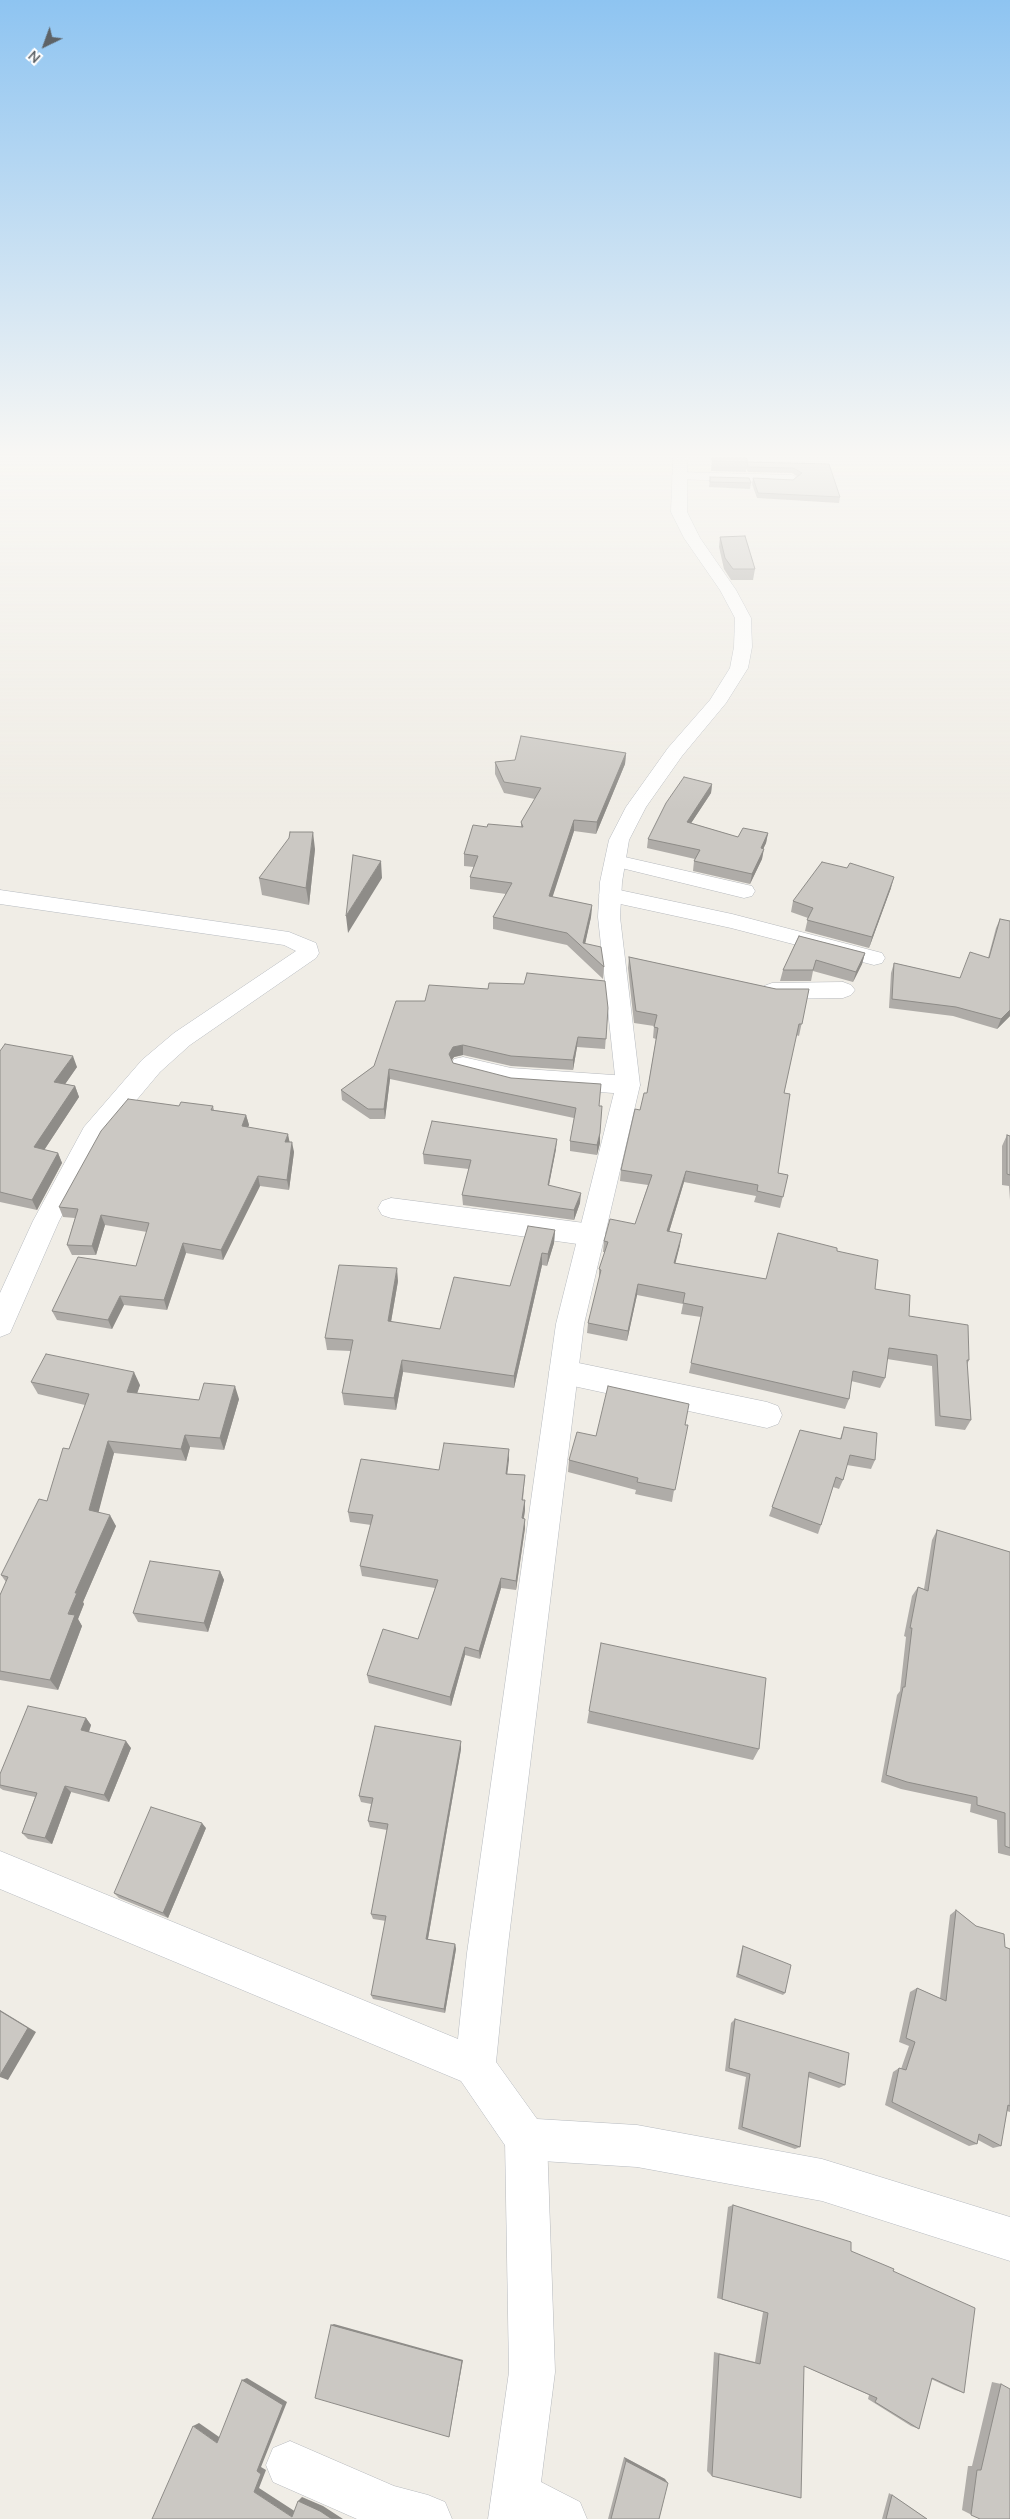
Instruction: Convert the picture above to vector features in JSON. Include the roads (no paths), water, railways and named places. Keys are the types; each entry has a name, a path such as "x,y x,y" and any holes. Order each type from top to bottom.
{"street":[{"path":"475,2066 487,1954 570,1324 628,1085 623,958 609,917 610,895 619,840 636,807 675,752 717,704 739,668 743,647 743,618 718,576"},
{"path":"616,860 744,891"},
{"path":"610,895 732,921 874,958"},
{"path":"0,897 289,939 308,948 308,953 302,959 182,1039 151,1066 92,1134 46,1221 0,1325"},
{"path":"755,987 774,991 843,990"},
{"path":"462,1064 511,1077 628,1085"},
{"path":"391,1208 592,1235"},
{"path":"564,1372 767,1415"},
{"path":"0,1870 475,2066 526,2139 532,2372 513,2507 563,2519"},
{"path":"526,2139 637,2146 822,2180 1010,2239"},
{"path":"290,2465 392,2510 428,2519"}]}
